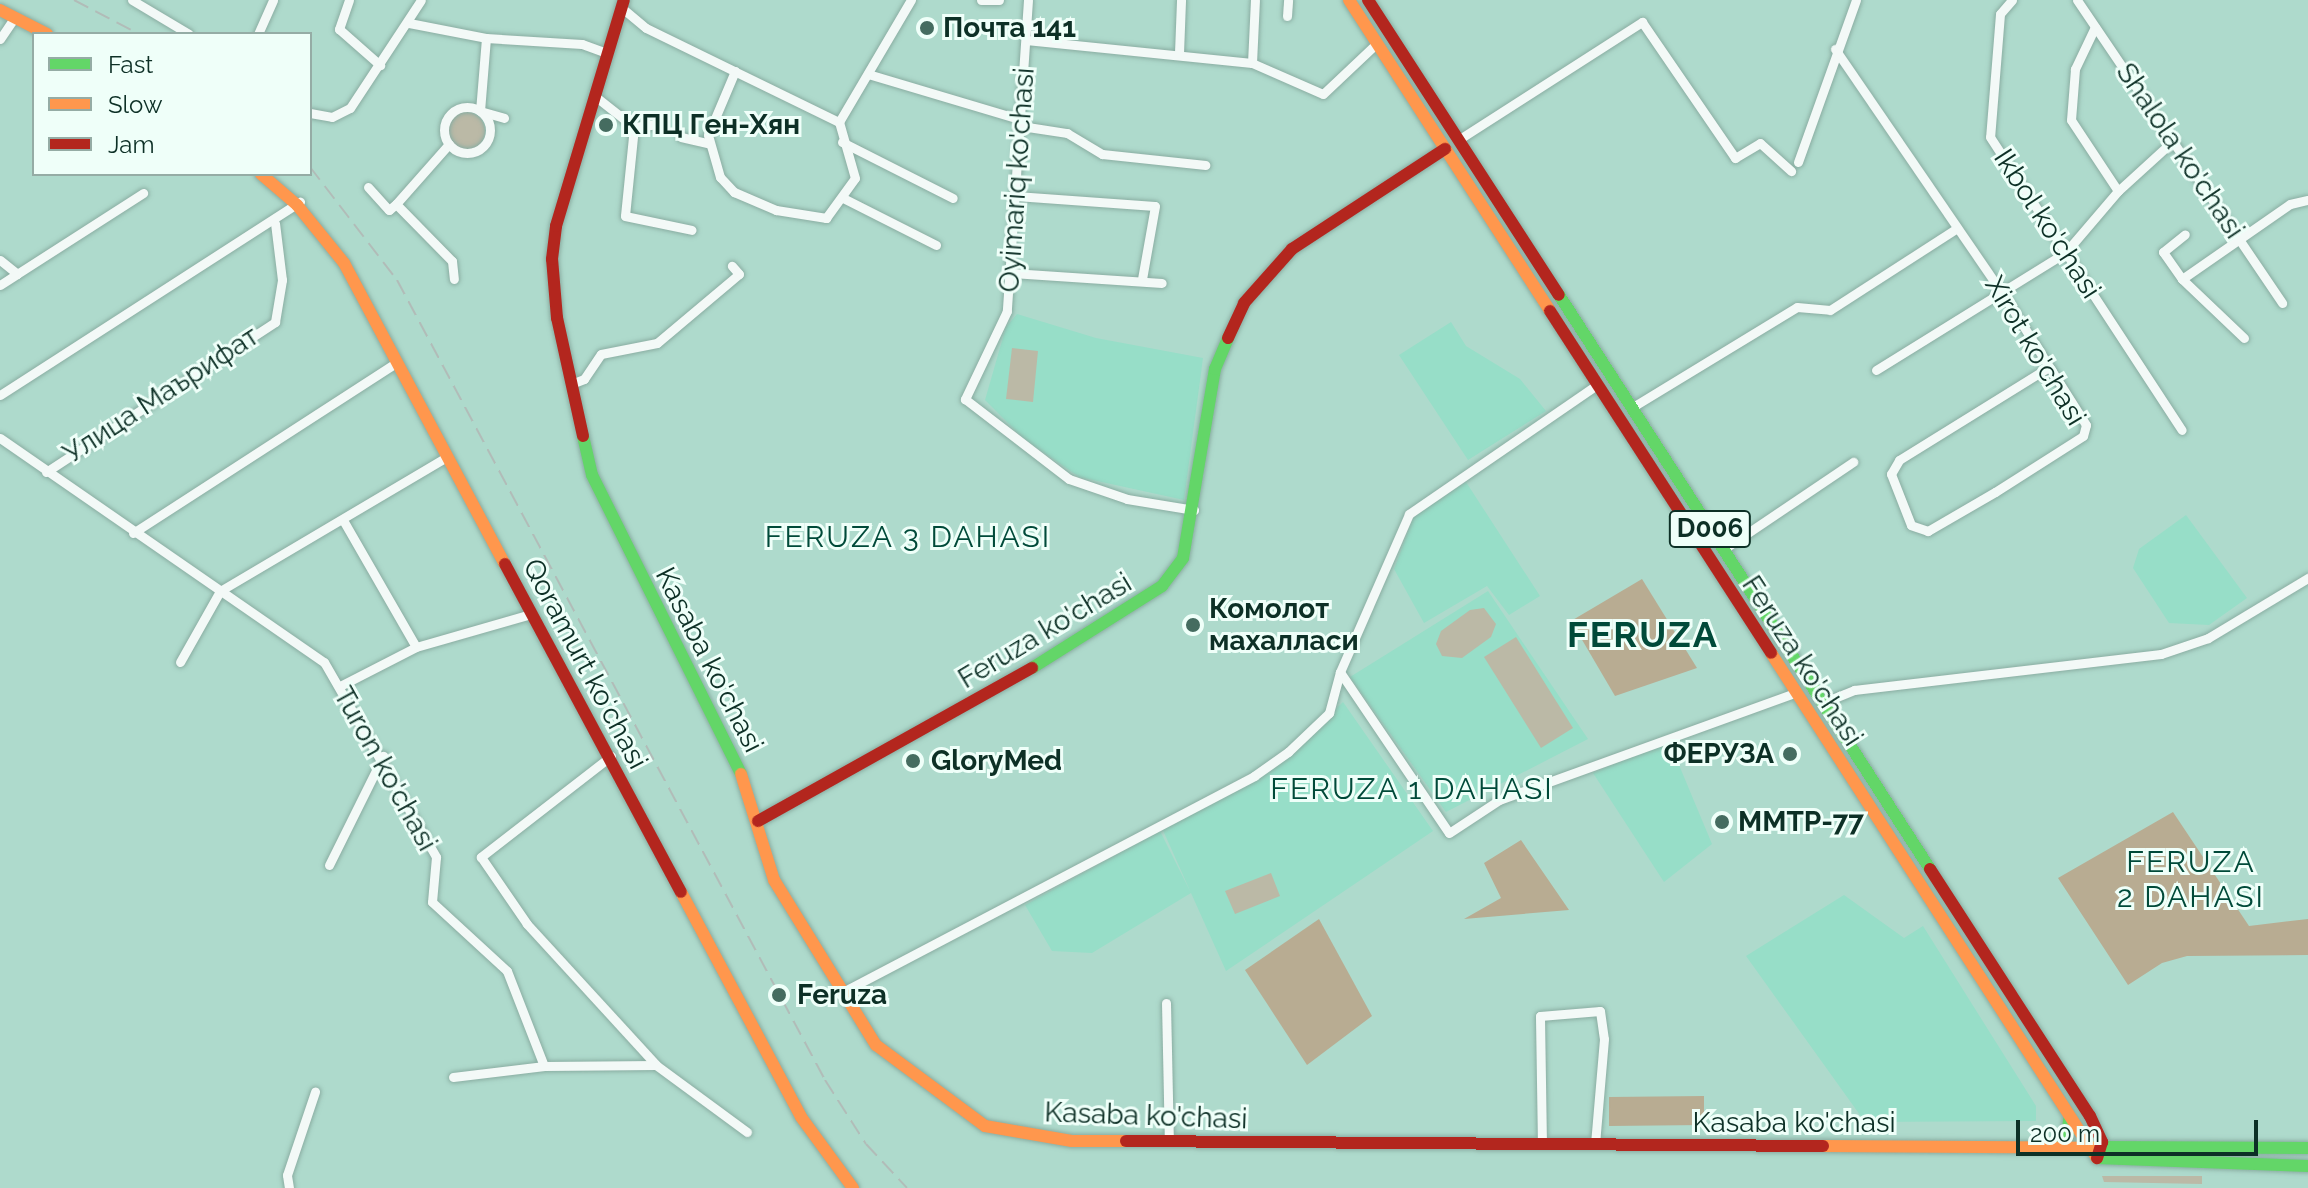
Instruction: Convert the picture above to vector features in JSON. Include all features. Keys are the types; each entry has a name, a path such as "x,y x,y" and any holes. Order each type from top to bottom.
{"main road":[{"name":"Feruza ko'chasi","path":"1349,0 2086,1148 2107,1150"},
{"name":"Feruza ko'chasi","path":"1368,0 2090,1116 2107,1150"},
{"name":"Kasaba ko'chasi","path":"623,4 554,243 554,298 571,384 602,503 738,766 758,821 766,864 839,994 893,1060 985,1126 1072,1141 2107,1150"},
{"path":"6,16 33,32"},
{"path":"6,16 42,32"},
{"name":"Feruza ko'chasi","path":"758,821 1140,605 1179,566 1194,510 1215,369 1249,294 1292,249 1458,140"},
{"name":"Qoramurt koʻchasi","path":"266,176 298,204 348,261 610,757"},
{"name":"Qoramurt koʻchasi","path":"298,204 344,263 531,614 805,1115 856,1188"},
{"path":"1653,473 1668,464"},
{"path":"1963,955 1974,956 1979,946"},
{"path":"2041,1149 2064,1141 2069,1120"},
{"path":"2107,1150 2138,1146 2308,1148"},
{"name":"Kasaba ko'chasi","path":"2041,1149 2086,1148"},
{"path":"2107,1150 2308,1166"}],"street":[{"path":"132,0 186,32"},
{"path":"259,32 273,0"},
{"path":"349,0 339,29 380,65"},
{"path":"312,114 325,118 350,108 409,23 421,0"},
{"path":"735,71 714,113 708,143 725,184 776,210 826,218 845,199 855,168 842,142 839,122 911,0"},
{"path":"981,0 999,0"},
{"name":"Oyimariq ko'chasi","path":"1028,0 1012,273 1007,311 965,399 1069,479 1127,499 1194,510"},
{"path":"1179,53 1181,0"},
{"path":"1252,63 1255,0"},
{"path":"1287,16 1288,0"},
{"path":"1798,162 1835,49 1856,0"},
{"name":"Ikbol ko'chasi","path":"2012,0 2000,14 1990,137 2182,430"},
{"name":"Shalola ko'chasi","path":"2077,0 2282,303"},
{"name":"Kasaba ko'chasi","path":"623,4 646,28 839,122"},
{"path":"0,39 6,16"},
{"path":"1458,140 1642,22 1735,158 1760,143 1791,171"},
{"path":"409,23 486,38 582,44 607,53"},
{"path":"2095,27 2075,69 2071,120 2118,191"},
{"path":"486,38 480,111 490,132 484,146 462,153 449,144 444,132 450,114 461,107 480,111 504,118"},
{"path":"1026,40 1179,53 1252,63 1323,94 1377,43"},
{"name":"Xirot ko'chasi","path":"1835,49 2003,294 2086,425 2074,442 1928,531 1911,525 1893,467 2049,367"},
{"path":"868,74 1021,123 1074,135 1102,154 1205,165"},
{"path":"596,97 634,127 657,124"},
{"path":"634,127 625,216 692,230"},
{"path":"681,137 708,143"},
{"path":"1876,370 2065,253 2118,191 2173,141"},
{"path":"842,142 953,198"},
{"path":"368,187 389,210 449,144"},
{"path":"0,285 143,193"},
{"path":"1016,196 1155,206 1142,279"},
{"path":"845,199 936,245"},
{"path":"2182,279 2290,204 2308,200"},
{"path":"0,395 275,223 298,204"},
{"path":"396,204 452,261 454,279"},
{"name":"Улица Маърифат","path":"46,472 275,322 282,280 275,223"},
{"path":"1631,408 1797,307 1830,310 1957,228"},
{"path":"2185,234 2163,252 2182,279 2244,338"},
{"path":"0,260 17,274"},
{"path":"571,384 584,379 601,354 657,343 739,274 732,266"},
{"path":"1012,273 1142,279 1162,283"},
{"path":"133,533 397,362"},
{"path":"839,994 1254,776 1329,713 1340,672 1409,514 1597,385"},
{"name":"Turon ko'chasi","path":"0,438 133,533 309,650 340,686 383,756 436,857 432,902 507,971 544,1066"},
{"path":"180,662 220,591 447,457"},
{"path":"1724,549 1853,462"},
{"path":"343,520 416,647"},
{"path":"1822,703 1854,690 2161,654 2208,638 2308,578"},
{"path":"340,686 416,647 531,614"},
{"path":"1340,672 1449,833 1499,800 1794,693"},
{"path":"329,865 383,756"},
{"path":"610,757 481,857 527,924 656,1065 747,1132"},
{"path":"1166,1003 1169,1142"},
{"path":"1542,1145 1540,1016 1600,1011 1604,1039 1595,1145"},
{"path":"453,1077 544,1066 656,1065"},
{"path":"289,1188 287,1175 315,1092"}],"shaded area":[{"path":"466,112 479,118 485,131 479,144 466,150 453,144 447,131 453,118"},
{"path":"1017,314 1096,338 1203,358 1184,500 1079,477 1023,438 985,400 1006,327"},
{"path":"1451,322 1466,346 1520,379 1546,411 1468,460 1399,355"},
{"path":"1012,348 1038,351 1033,402 1006,399"},
{"path":"1466,482 1540,596 1509,615 1487,586 1424,623 1394,569 1414,516"},
{"path":"2186,515 2247,598 2209,625 2169,623 2133,568 2139,549"},
{"path":"1642,579 1697,668 1615,696 1571,621"},
{"path":"1488,591 1588,739 1446,812 1350,677"},
{"path":"1484,608 1496,624 1491,637 1462,658 1442,656 1436,644 1441,631 1470,610"},
{"path":"1516,637 1573,728 1541,748 1484,657"},
{"path":"1343,702 1433,831 1226,971 1162,828 1277,765"},
{"path":"1669,741 1712,844 1664,882 1593,773"},
{"path":"2173,812 2249,926 2308,919 2308,955 2187,956 2162,963 2128,985 2058,878"},
{"path":"1160,831 1191,893 1092,953 1052,951 1025,905"},
{"path":"1521,840 1569,910 1464,919 1501,898 1484,863"},
{"path":"1271,873 1280,896 1235,914 1225,891"},
{"path":"1844,895 1904,938 1923,926 2036,1106 2036,1121 1865,1122 1746,956"},
{"path":"1319,919 1372,1016 1307,1065 1245,970"},
{"path":"1704,1096 1704,1125 1609,1126 1609,1097"},
{"path":"2102,1176 2202,1176 2202,1184 2104,1182"}],"railway":[{"path":"74,0 135,32"},
{"path":"312,170 397,280 825,1080 866,1144 907,1188"}],"traffic: fast":[{"path":"1559,295 1930,869"},
{"path":"1032,668 1162,586 1183,558 1215,369 1228,338"},
{"path":"583,436 592,475 741,774"},
{"path":"2052,1146 2067,1137 2069,1120"},
{"path":"2096,1147 2308,1148"},
{"path":"2097,1158 2308,1166"}],"traffic: slow":[{"path":"1349,0 1550,311"},
{"path":"0,10 43,32"},
{"path":"263,176 297,205 344,263 505,564"},
{"path":"1771,653 2097,1158"},
{"path":"741,774 774,880 876,1045 985,1126 1072,1141 1126,1141"},
{"path":"681,892 801,1117 853,1188"},
{"path":"1823,1146 2086,1148"}],"traffic: jam":[{"path":"583,436 557,318 552,259 556,226 624,0"},
{"path":"1368,0 1559,295"},
{"path":"1228,338 1244,303 1292,249 1445,149"},
{"path":"1550,311 1771,653"},
{"path":"505,564 681,892"},
{"path":"758,821 1032,668"},
{"path":"1930,869 2090,1116 2102,1142 2097,1158"},
{"path":"1126,1141 1823,1146"}],"place":[{"name":"Почта 141","path":"927,28"},
{"name":"КПЦ Ген-Хян","path":"606,125"},
{"name":"Комолот махалласи","path":"1193,625"},
{"name":"ФЕРУЗА","path":"1790,754"},
{"name":"GloryMed","path":"913,761"},
{"name":"MMTP-77","path":"1722,822"},
{"name":"Feruza","path":"779,995"}],"district":[{"name":"FERUZA 3 DAHASI","path":"908,537"},
{"name":"FERUZA","path":"1643,635"},
{"name":"FERUZA 1 DAHASI","path":"1412,789"},
{"name":"FERUZA 2 DAHASI","path":"2191,879"}]}
